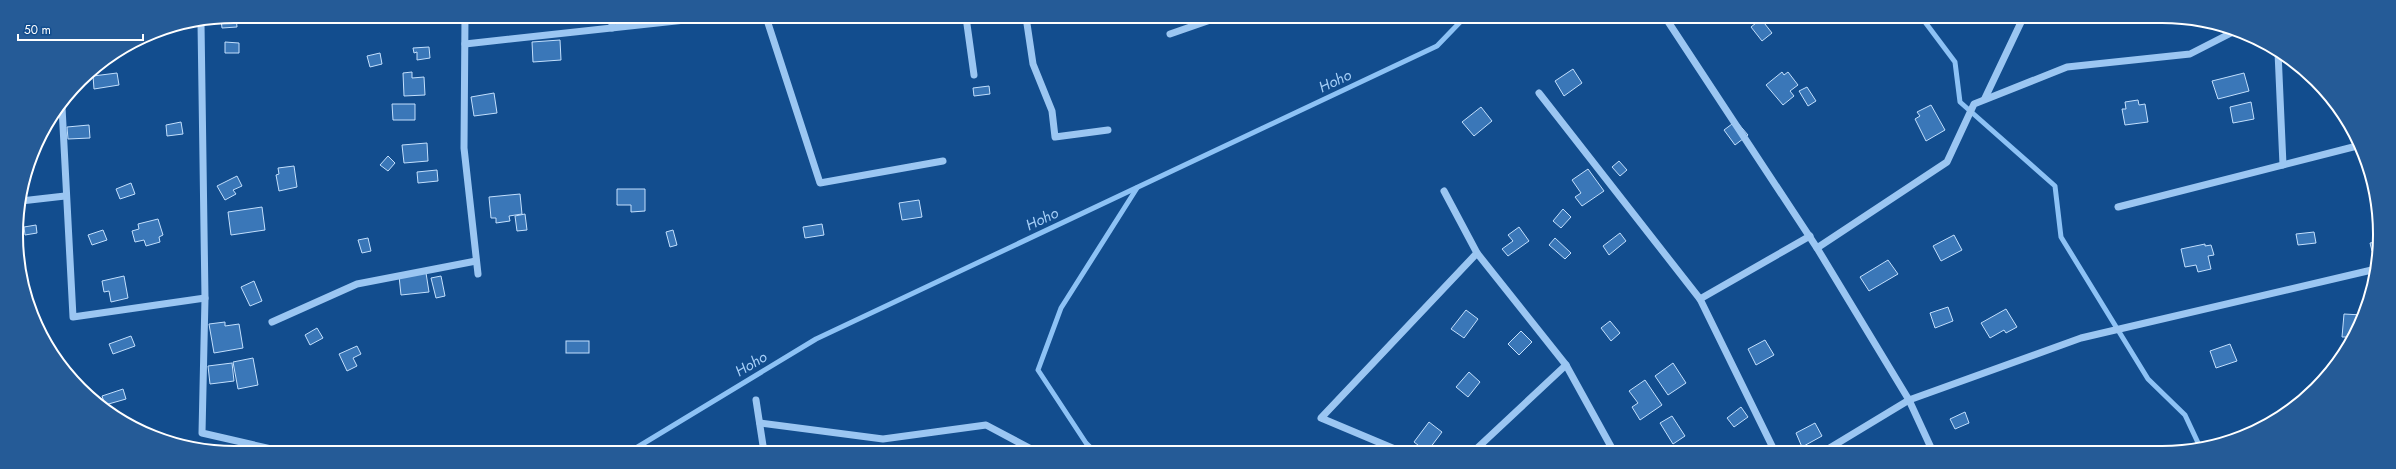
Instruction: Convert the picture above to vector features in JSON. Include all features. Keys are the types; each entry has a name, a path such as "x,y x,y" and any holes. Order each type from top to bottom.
{"street":[{"path":"465,23 464,148 478,274"},
{"path":"612,23 612,28"},
{"path":"465,44 658,23"},
{"path":"768,23 820,183 943,162"},
{"path":"967,23 974,75"},
{"path":"1027,23 1033,64 1052,111 1055,136 1108,130"},
{"path":"1170,34 1202,23"},
{"path":"1669,23 1810,236 1909,400 1931,446"},
{"path":"1986,98 2021,23"},
{"path":"200,26 205,298 202,433 258,446"},
{"path":"1817,248 1947,162 1974,104 2067,67 2190,54 2228,34"},
{"path":"2278,59 2283,165"},
{"path":"1539,93 1700,299 1772,446"},
{"path":"62,113 65,196 73,317 205,298"},
{"path":"2118,207 2354,147"},
{"path":"1444,191 1477,253 1566,365 1611,446"},
{"path":"26,200 65,196"},
{"path":"1700,299 1810,236"},
{"path":"1388,446 1321,418 1477,253"},
{"path":"272,322 357,284 476,261"},
{"path":"1833,446 1909,400 2081,338 2370,270"},
{"path":"1479,446 1566,365"},
{"path":"756,400 763,446"},
{"path":"760,423 883,439 986,425 1026,446"}],"building":[{"path":"221,23 237,23 237,27 222,28"},
{"path":"1756,23 1764,23 1772,33 1762,41 1751,27"},
{"path":"560,40 561,60 533,62 532,42"},
{"path":"225,42 239,43 239,53 225,53"},
{"path":"429,47 430,58 417,60 417,52 414,53 413,48"},
{"path":"380,53 382,64 370,67 367,56"},
{"path":"1573,69 1582,83 1564,96 1555,81"},
{"path":"412,72 412,78 424,77 425,95 404,96 403,73"},
{"path":"1782,72 1784,75 1788,72 1798,85 1790,91 1794,96 1783,105 1766,85"},
{"path":"117,73 119,85 94,89 94,76"},
{"path":"2244,73 2249,91 2218,99 2212,81"},
{"path":"989,86 990,94 974,96 973,88"},
{"path":"1807,87 1816,101 1808,106 1799,91"},
{"path":"494,93 497,113 474,116 471,97"},
{"path":"2138,100 2139,105 2145,104 2148,122 2125,125 2122,109 2126,109 2125,102"},
{"path":"2251,102 2254,119 2233,123 2230,107"},
{"path":"392,104 415,104 415,120 393,120"},
{"path":"1931,105 1945,130 1926,141 1915,119 1920,116 1917,112"},
{"path":"1481,107 1492,121 1474,136 1462,122"},
{"path":"1736,121 1748,135 1735,145 1724,130"},
{"path":"181,122 183,134 167,136 166,125"},
{"path":"89,125 90,138 68,139 67,127"},
{"path":"427,143 428,161 404,163 402,145"},
{"path":"388,156 395,163 388,171 380,165"},
{"path":"1619,161 1627,170 1620,176 1612,167"},
{"path":"294,166 297,187 279,191 276,175 279,174 278,168"},
{"path":"1588,169 1604,191 1582,206 1575,197 1581,193 1572,180"},
{"path":"437,170 438,181 418,183 417,172"},
{"path":"237,176 242,186 233,190 236,194 225,200 217,186"},
{"path":"131,183 135,194 120,199 116,189"},
{"path":"617,189 645,189 645,211 631,212 631,205 617,205"},
{"path":"520,194 522,214 509,216 510,221 496,223 496,218 491,218 489,197"},
{"path":"919,200 922,217 902,220 899,203"},
{"path":"262,207 265,230 231,235 228,212"},
{"path":"1563,209 1571,217 1561,228 1553,221"},
{"path":"525,214 527,230 517,231 515,216"},
{"path":"158,219 163,235 159,237 160,242 146,246 144,240 135,242 132,231 139,229 138,224"},
{"path":"822,224 824,235 805,238 803,227"},
{"path":"36,225 37,233 25,235 24,227"},
{"path":"1519,227 1529,241 1508,256 1502,249 1513,241 1508,235"},
{"path":"103,230 107,240 92,245 88,235"},
{"path":"673,230 677,245 670,247 666,232"},
{"path":"2314,232 2316,243 2298,245 2296,234"},
{"path":"1620,233 1626,241 1609,255 1603,246"},
{"path":"1954,235 1962,250 1941,261 1933,246"},
{"path":"368,238 371,251 362,253 358,240"},
{"path":"1555,238 1571,253 1565,259 1549,245"},
{"path":"2370,243 2373,243 2373,251 2372,251"},
{"path":"2205,244 2205,246 2211,245 2214,255 2208,256 2211,269 2198,272 2196,265 2185,267 2181,249"},
{"path":"1888,260 1898,274 1869,291 1860,277"},
{"path":"426,273 429,292 401,295 399,276"},
{"path":"124,276 128,298 111,302 109,291 104,292 102,281"},
{"path":"441,276 445,296 436,298 431,278"},
{"path":"254,281 262,301 250,306 241,287"},
{"path":"1948,307 1953,321 1935,328 1930,313"},
{"path":"2006,309 2017,327 2006,333 2004,330 1990,338 1981,323"},
{"path":"1466,310 1478,319 1464,338 1451,329"},
{"path":"2344,314 2357,315 2346,337 2342,337"},
{"path":"1610,321 1620,333 1611,341 1601,328"},
{"path":"225,322 225,326 239,324 243,348 214,353 209,324"},
{"path":"317,328 323,338 310,345 305,335"},
{"path":"1521,331 1532,342 1519,355 1508,344"},
{"path":"131,336 135,346 113,354 109,344"},
{"path":"1765,340 1774,355 1756,365 1748,349"},
{"path":"566,341 589,341 589,353 566,353"},
{"path":"2230,344 2237,361 2216,368 2210,351"},
{"path":"357,346 361,354 353,358 357,366 347,371 339,354"},
{"path":"253,358 258,385 238,389 233,362"},
{"path":"232,363 234,381 210,384 208,366"},
{"path":"1673,363 1686,383 1668,395 1655,376"},
{"path":"1469,372 1480,382 1468,397 1456,387"},
{"path":"1645,380 1662,405 1640,420 1632,407 1638,403 1629,391"},
{"path":"123,389 126,399 109,404 103,400 102,396"},
{"path":"1741,407 1748,417 1734,427 1727,418"},
{"path":"1965,412 1969,423 1955,429 1950,419"},
{"path":"1672,416 1685,436 1673,444 1660,423"},
{"path":"1429,422 1442,432 1432,446 1419,446 1414,442"},
{"path":"1815,423 1822,436 1802,446 1796,433"}],"waterway":[{"name":"Hoho","path":"639,446 816,339 1437,46 1459,23"},
{"path":"1926,23 1955,62 1960,102 2055,186 2061,237 2148,379 2185,415 2198,443"},
{"path":"1089,446 1038,370 1061,308 1137,188"}]}
